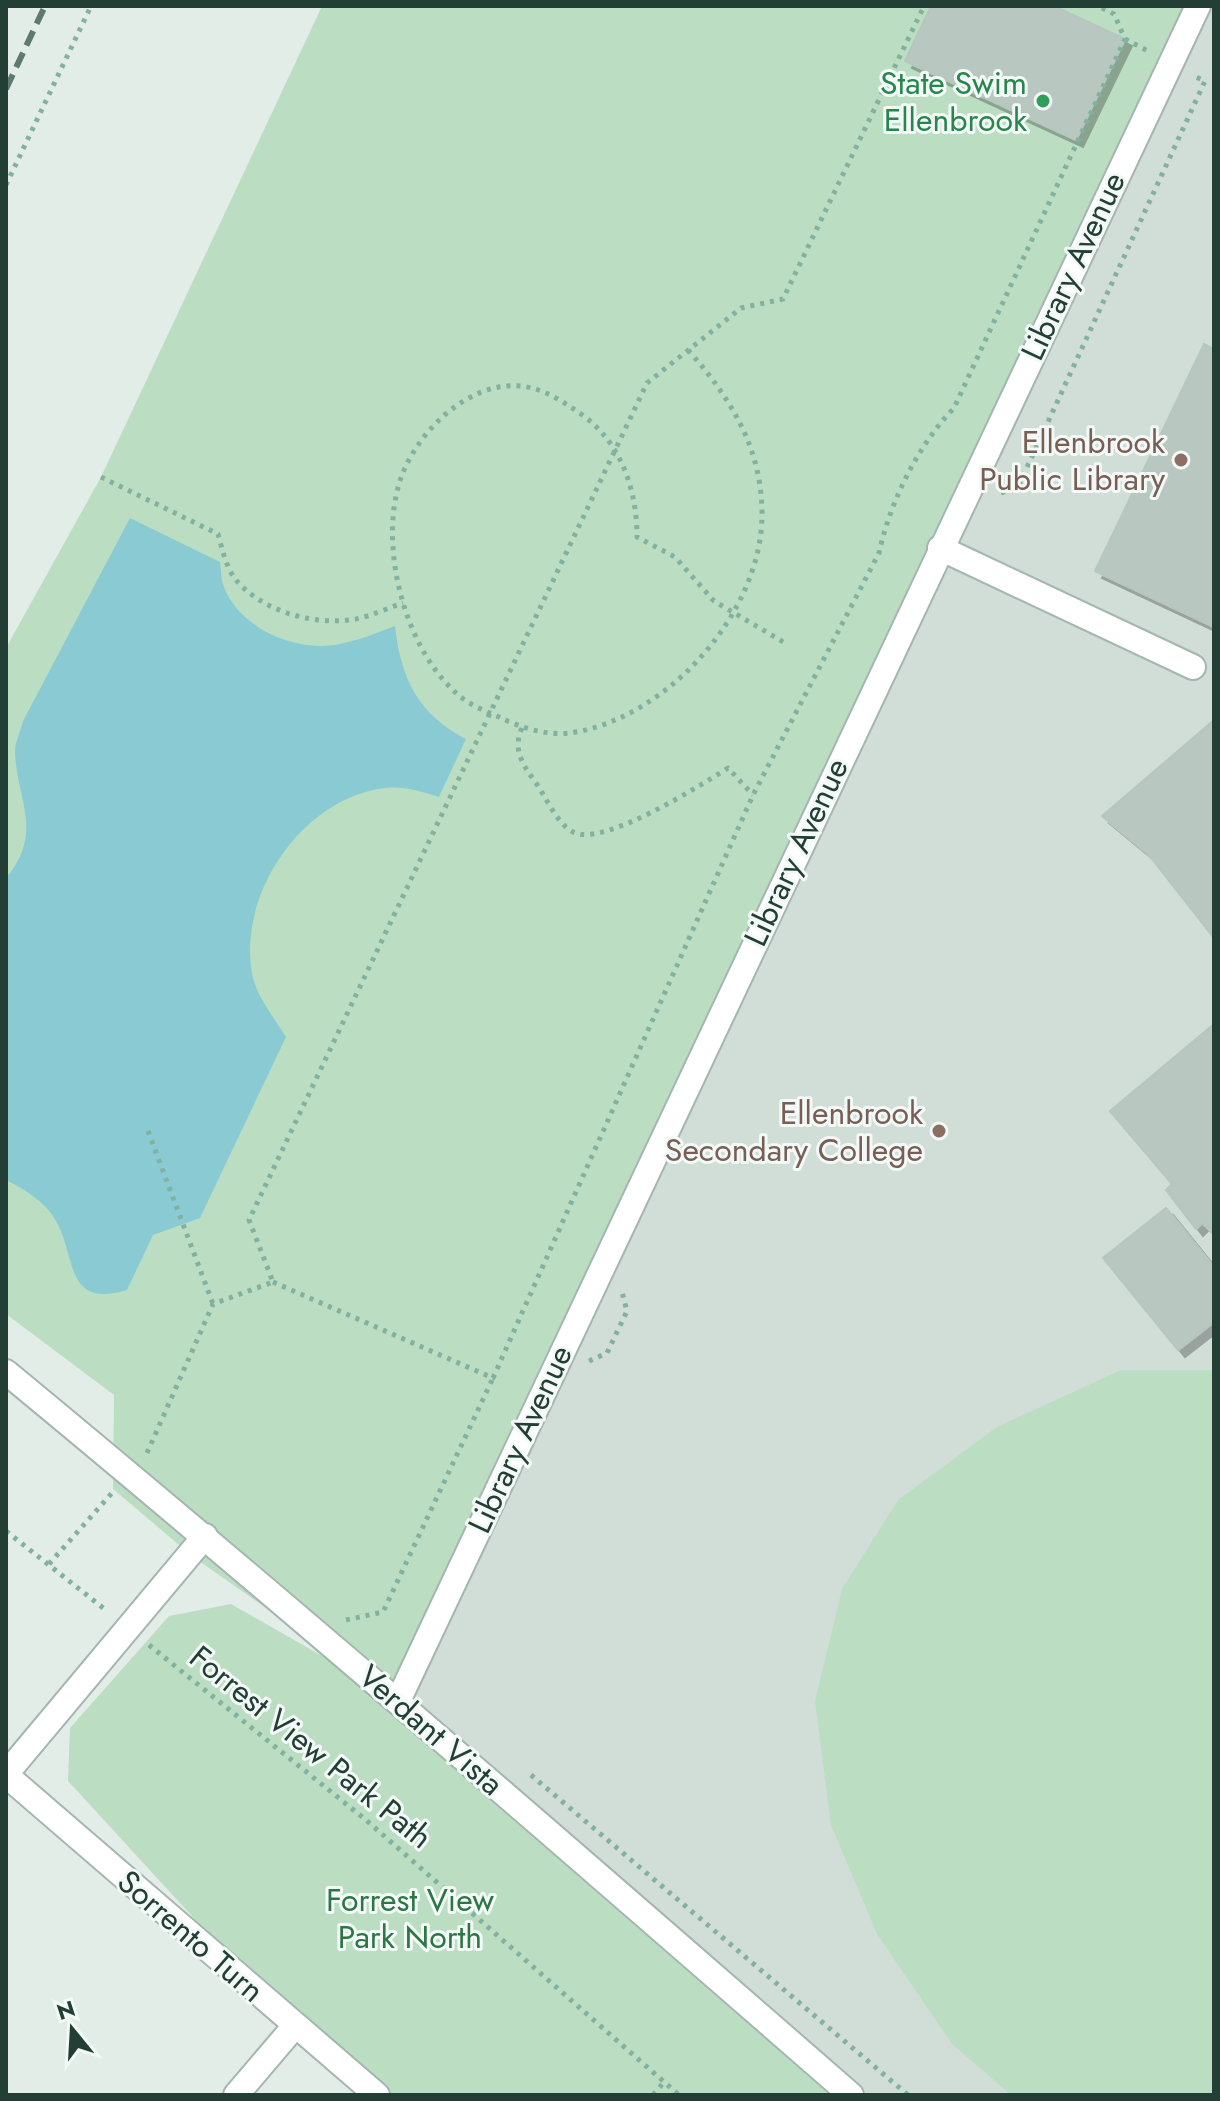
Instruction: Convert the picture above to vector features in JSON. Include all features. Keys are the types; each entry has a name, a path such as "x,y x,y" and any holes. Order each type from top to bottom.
{"street":[{"path":"1201,6 1214,10"},
{"name":"Library Avenue","path":"398,1701 940,548 1170,63 1201,6"},
{"path":"940,548 1193,667"},
{"name":"Verdant Vista","path":"6,1372 398,1701 851,2095"},
{"path":"6,1775 205,1536"},
{"name":"Sorrento Turn","path":"6,1775 294,2027 377,2095"},
{"path":"236,2095 294,2027"}],"path":[{"path":"6,185 91,6"},
{"path":"273,1282 249,1220 647,383 741,308 783,299 924,6"},
{"path":"992,496 1018,487 1205,81 1125,39 1114,14 1098,6"},
{"path":"342,1621 383,1612 493,1378 753,795 879,553 885,528 931,432 954,408 1125,39"},
{"path":"688,350 713,378 741,419 757,467 762,515 752,567 733,612 709,650 677,682 640,707 608,722 568,733 522,728 453,691 431,665 403,603 394,556 399,485 412,452 431,428 456,409 494,389 520,386 554,396 589,420 615,450 631,484 637,537 675,557 714,601 733,612 785,643"},
{"path":"101,477 218,534 234,578 254,596 286,613 322,620 356,619 403,603"},
{"path":"522,728 516,740 522,763 572,832 587,836 683,796 728,768 753,795"},
{"path":"49,1564 147,1454 213,1304 148,1131"},
{"path":"213,1304 273,1282 493,1378"},
{"path":"578,1365 607,1353 627,1311 621,1286"},
{"path":"147,1454 158,1464"},
{"name":"Forrest View Park Path","path":"6,1531 366,1820 679,2095"},
{"path":"525,1770 908,2095"},
{"path":"653,2095 664,2082"}],"shaded area":[{"name":"Ellenbrook Secondary College","path":"1204,6 1214,10 1214,2095 851,2095 412,1716 411,1673"}],"green space":[{"name":"Forrest View Park North","path":"322,6 1198,6 398,1701 851,2095 377,2095 294,2027 68,1781 70,1728 169,1616 231,1604 387,1693 192,1556 113,1489 114,1395 6,1314 6,648 101,477"},
{"path":"1121,1370 1214,1370 1214,2095 1011,2095 952,2044 877,1934 831,1825 815,1701 842,1589 898,1500 997,1427"}],"water":[{"path":"130,518 220,562 223,584 232,602 256,626 272,635 306,645 323,646 340,644 395,626 402,662 415,693 436,718 466,739 439,797 393,788 355,795 327,810 302,831 281,856 265,885 254,915 250,947 255,986 286,1037 200,1218 153,1235 127,1290 106,1294 92,1292 82,1285 75,1275 55,1219 33,1196 6,1180 6,878 18,861 26,830 15,751 23,721"}],"building":[{"name":"State Swim Ellenbrook","path":"931,6 1054,6 1125,39 1076,140 905,61"},
{"name":"Ellenbrook Public Library","path":"1204,344 1214,349 1214,627 1095,571"},
{"path":"1214,720 1214,938 1148,854 1102,816"},
{"path":"1214,1024 1214,1234 1202,1223 1196,1229 1166,1190 1172,1184 1110,1111"},
{"path":"1166,1208 1214,1267 1214,1322 1178,1350 1103,1258"}],"railway":[{"path":"6,89 45,6"}],"place":[{"name":"State Swim Ellenbrook","path":"1043,101"},
{"name":"Ellenbrook Public Library","path":"1181,460"},
{"name":"Ellenbrook Secondary College","path":"939,1131"}]}
